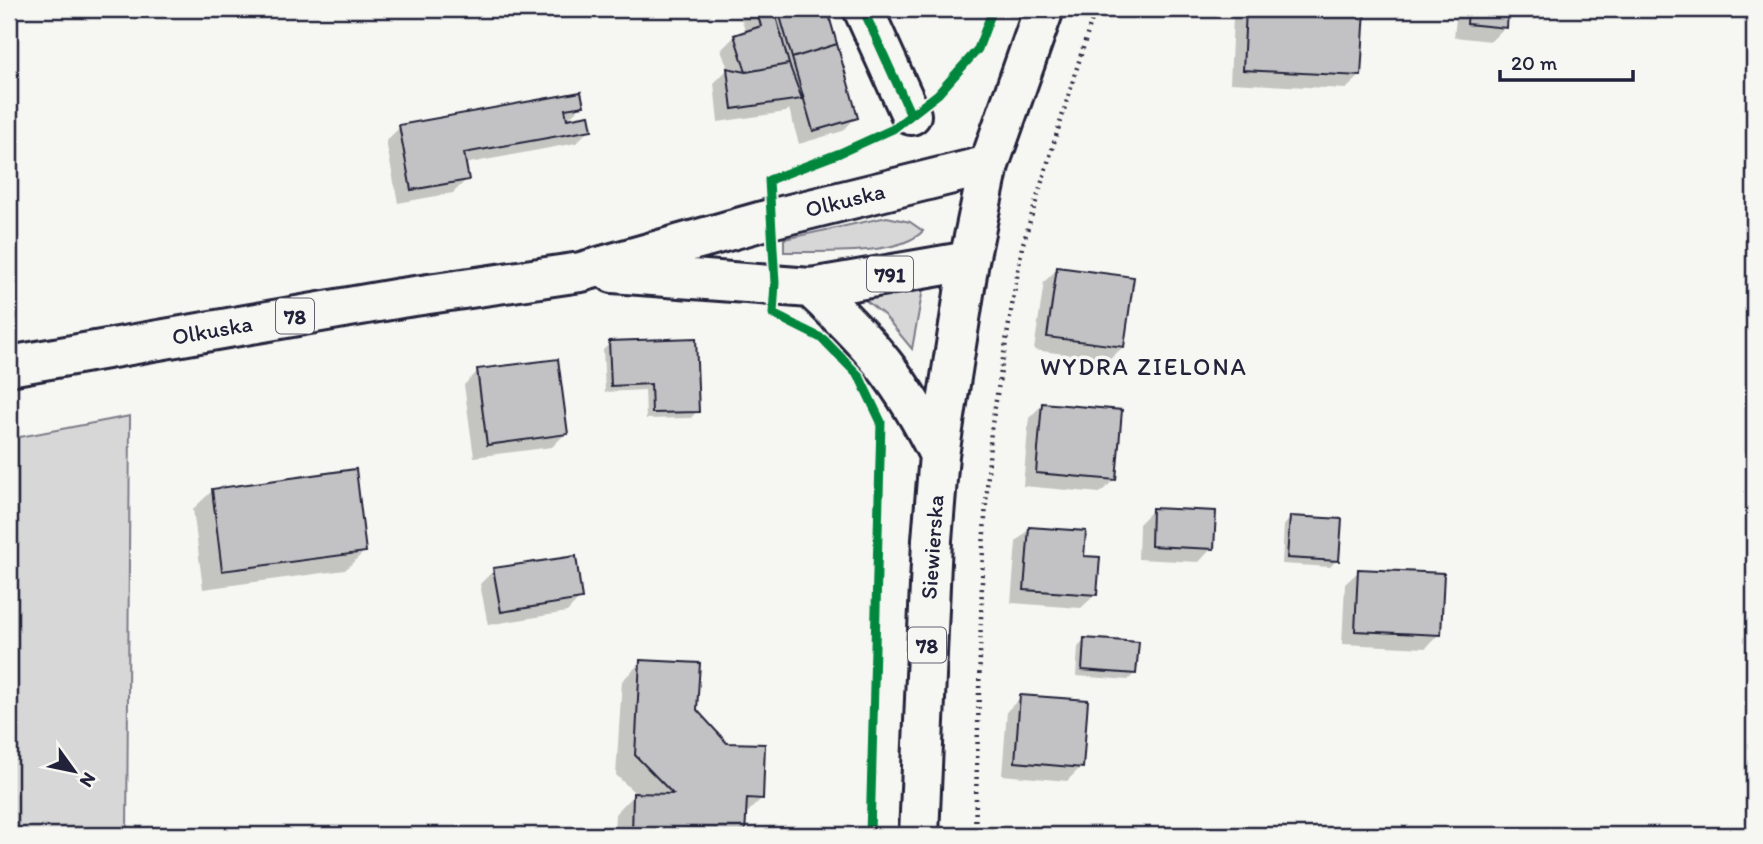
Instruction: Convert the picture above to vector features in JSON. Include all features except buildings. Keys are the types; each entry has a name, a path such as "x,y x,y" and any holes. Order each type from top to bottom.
{"main road":[{"path":"863,9 911,116"},
{"path":"989,165 1044,9"},
{"name":"78","path":"969,261 989,165"},
{"name":"Olkuska","path":"9,366 401,298 581,272 770,219 989,165"},
{"name":"Olkuska","path":"581,272 684,276 811,288 969,261"},
{"name":"Siewierska","path":"919,835 932,540 939,455 969,261"},
{"path":"811,288 880,357 914,405 939,455"}],"path":[{"path":"975,835 983,547 991,430 1022,247 1095,9"}],"shaded area":[{"path":"887,217 910,222 923,231 896,245 878,249 784,252 784,239"},
{"path":"923,289 912,349 884,315 854,291"},
{"path":"130,416 127,835 9,835 9,439"}],"cycle path":[{"path":"863,9 911,115"},
{"path":"870,835 881,422 859,376 823,339 773,314 775,283 769,180 893,129 938,94 978,49 993,9"}],"district":[{"name":"WYDRA ZIELONA","path":"1144,366"}]}
